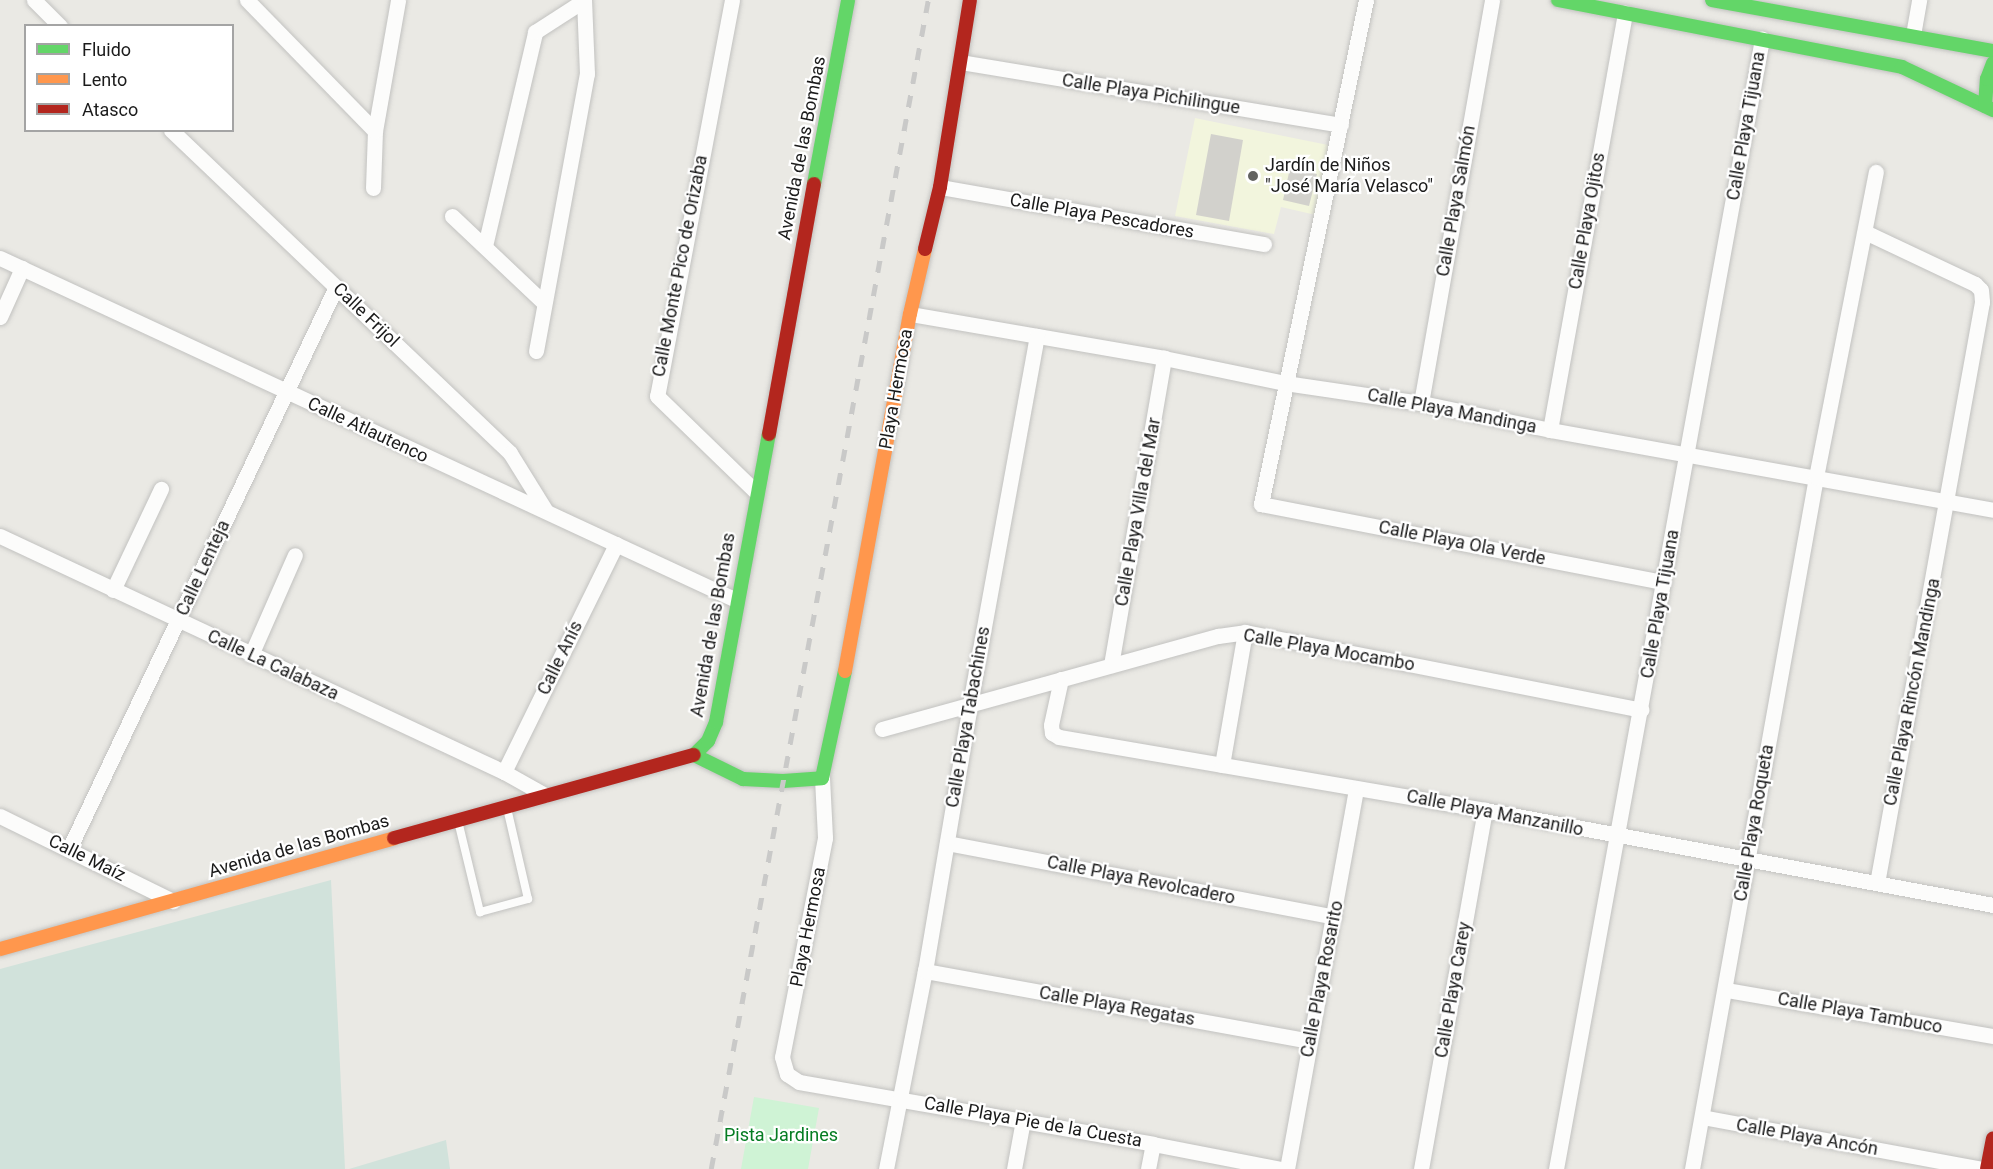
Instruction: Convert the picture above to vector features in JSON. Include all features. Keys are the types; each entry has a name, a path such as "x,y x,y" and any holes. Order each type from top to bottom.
{"main road":[{"name":"Avenida de las Bombas","path":"0,950 694,755 708,741 716,722 736,600 848,0"},
{"name":"Playa Hermosa","path":"822,778 833,735 910,314 940,187 970,0"},
{"path":"1558,0 1902,67 1989,108 1987,79 1993,63"},
{"path":"1712,0 1787,7 1993,51"},
{"path":"694,755 744,778 783,781 822,778"},
{"path":"1985,1169 1993,1139"}],"street":[{"path":"34,0 58,24"},
{"path":"247,0 264,8 375,130"},
{"path":"373,188 375,130 398,0"},
{"name":"Calle Monte Pico de Orizaba","path":"732,0 657,396 756,492"},
{"path":"1285,382 1366,0"},
{"name":"Calle Playa Salmón","path":"1421,403 1492,0"},
{"path":"1913,35 1919,0"},
{"path":"485,246 535,32 583,1 587,74 543,302 536,351"},
{"name":"Calle Playa Ojitos","path":"1550,430 1625,13"},
{"name":"Calle Playa Tijuana","path":"1556,1169 1762,39"},
{"name":"Calle Playa Pichilingue","path":"961,62 1341,125"},
{"name":"Calle Frijol","path":"173,132 510,453 546,511"},
{"name":"Calle Playa Roqueta","path":"1692,1169 1726,990 1746,860 1816,477 1876,172"},
{"name":"Calle Playa Pescadores","path":"940,187 1264,244"},
{"path":"452,216 543,302"},
{"name":"Calle Playa Rincón Mandinga","path":"1865,232 1975,284 1981,290 1982,302 1948,501 1877,883"},
{"name":"Calle Atlautenco","path":"0,258 736,600"},
{"path":"0,317 22,268"},
{"name":"Calle Lenteja","path":"69,849 336,287"},
{"name":"Calle Playa Mandinga","path":"910,314 1164,358 1285,382 1421,403 1550,430 1993,510"},
{"name":"Calle Playa Tabachines","path":"886,1169 925,970 969,704 1037,336"},
{"name":"Calle Playa Villa del Mar","path":"1111,665 1164,358"},
{"name":"Calle Playa Ola Verde","path":"1285,382 1261,504 1664,582"},
{"path":"113,590 161,489"},
{"name":"Calle La Calabaza","path":"0,537 504,772 545,795"},
{"name":"Calle Anís","path":"504,772 616,544"},
{"path":"251,655 295,555"},
{"path":"1222,765 1245,632"},
{"name":"Calle Playa Mocambo","path":"882,729 1218,636 1245,632 1641,710"},
{"name":"Calle Playa Manzanillo","path":"1061,679 1051,725 1052,733 1059,737 1485,810 1993,905"},
{"name":"Playa Hermosa","path":"787,1074 782,1057 825,838 822,778"},
{"name":"Calle Playa Rosarito","path":"1287,1169 1356,788"},
{"name":"Calle Playa Carey","path":"1421,1169 1485,810"},
{"name":"Calle Maíz","path":"0,816 173,901"},
{"name":"Calle Playa Revolcadero","path":"947,843 1334,917"},
{"name":"Calle Playa Regatas","path":"925,970 1310,1041"},
{"name":"Calle Playa Tambuco","path":"1726,990 1993,1036"},
{"name":"Calle Playa Pie de la Cuesta","path":"787,1074 799,1082 1023,1120 1282,1169"},
{"name":"Calle Playa Ancón","path":"1702,1118 1985,1169"},
{"path":"1014,1169 1023,1120"},
{"path":"1148,1169 1153,1144"}],"lane":[{"path":"457,820 480,912 528,899 506,806"}],"shaded area":[{"name":"Jardín de Niños \"José María Velasco\"","path":"1195,118 1328,145 1316,215 1281,207 1274,234 1175,216"},
{"path":"331,880 345,1169 0,1169 0,969"},
{"path":"446,1140 450,1169 349,1169"}],"green space":[{"name":"Pista Jardines","path":"754,1097 819,1108 808,1169 741,1169"}],"building":[{"path":"1211,134 1243,140 1229,221 1196,215"},
{"path":"1290,168 1317,174 1309,206 1283,200"}],"railway":[{"path":"711,1169 928,0"}],"traffic: fast":[{"path":"814,184 848,0"},
{"path":"1558,0 1902,67 1993,110"},
{"path":"1712,0 1993,51"},
{"path":"1985,106 1987,79 1993,63"},
{"path":"694,755 708,741 716,722 769,434"},
{"path":"694,755 743,779 783,781 822,778 845,671"}],"traffic: slow":[{"path":"845,671 910,314 925,249"},
{"path":"0,949 394,838"}],"traffic: jam":[{"path":"925,249 940,187 970,0"},
{"path":"769,434 814,184"},
{"path":"394,838 694,755"},
{"path":"1987,1169 1993,1139"}],"place":[{"name":"Jardín de Niños \"José María Velasco\"","path":"1253,176"}]}
